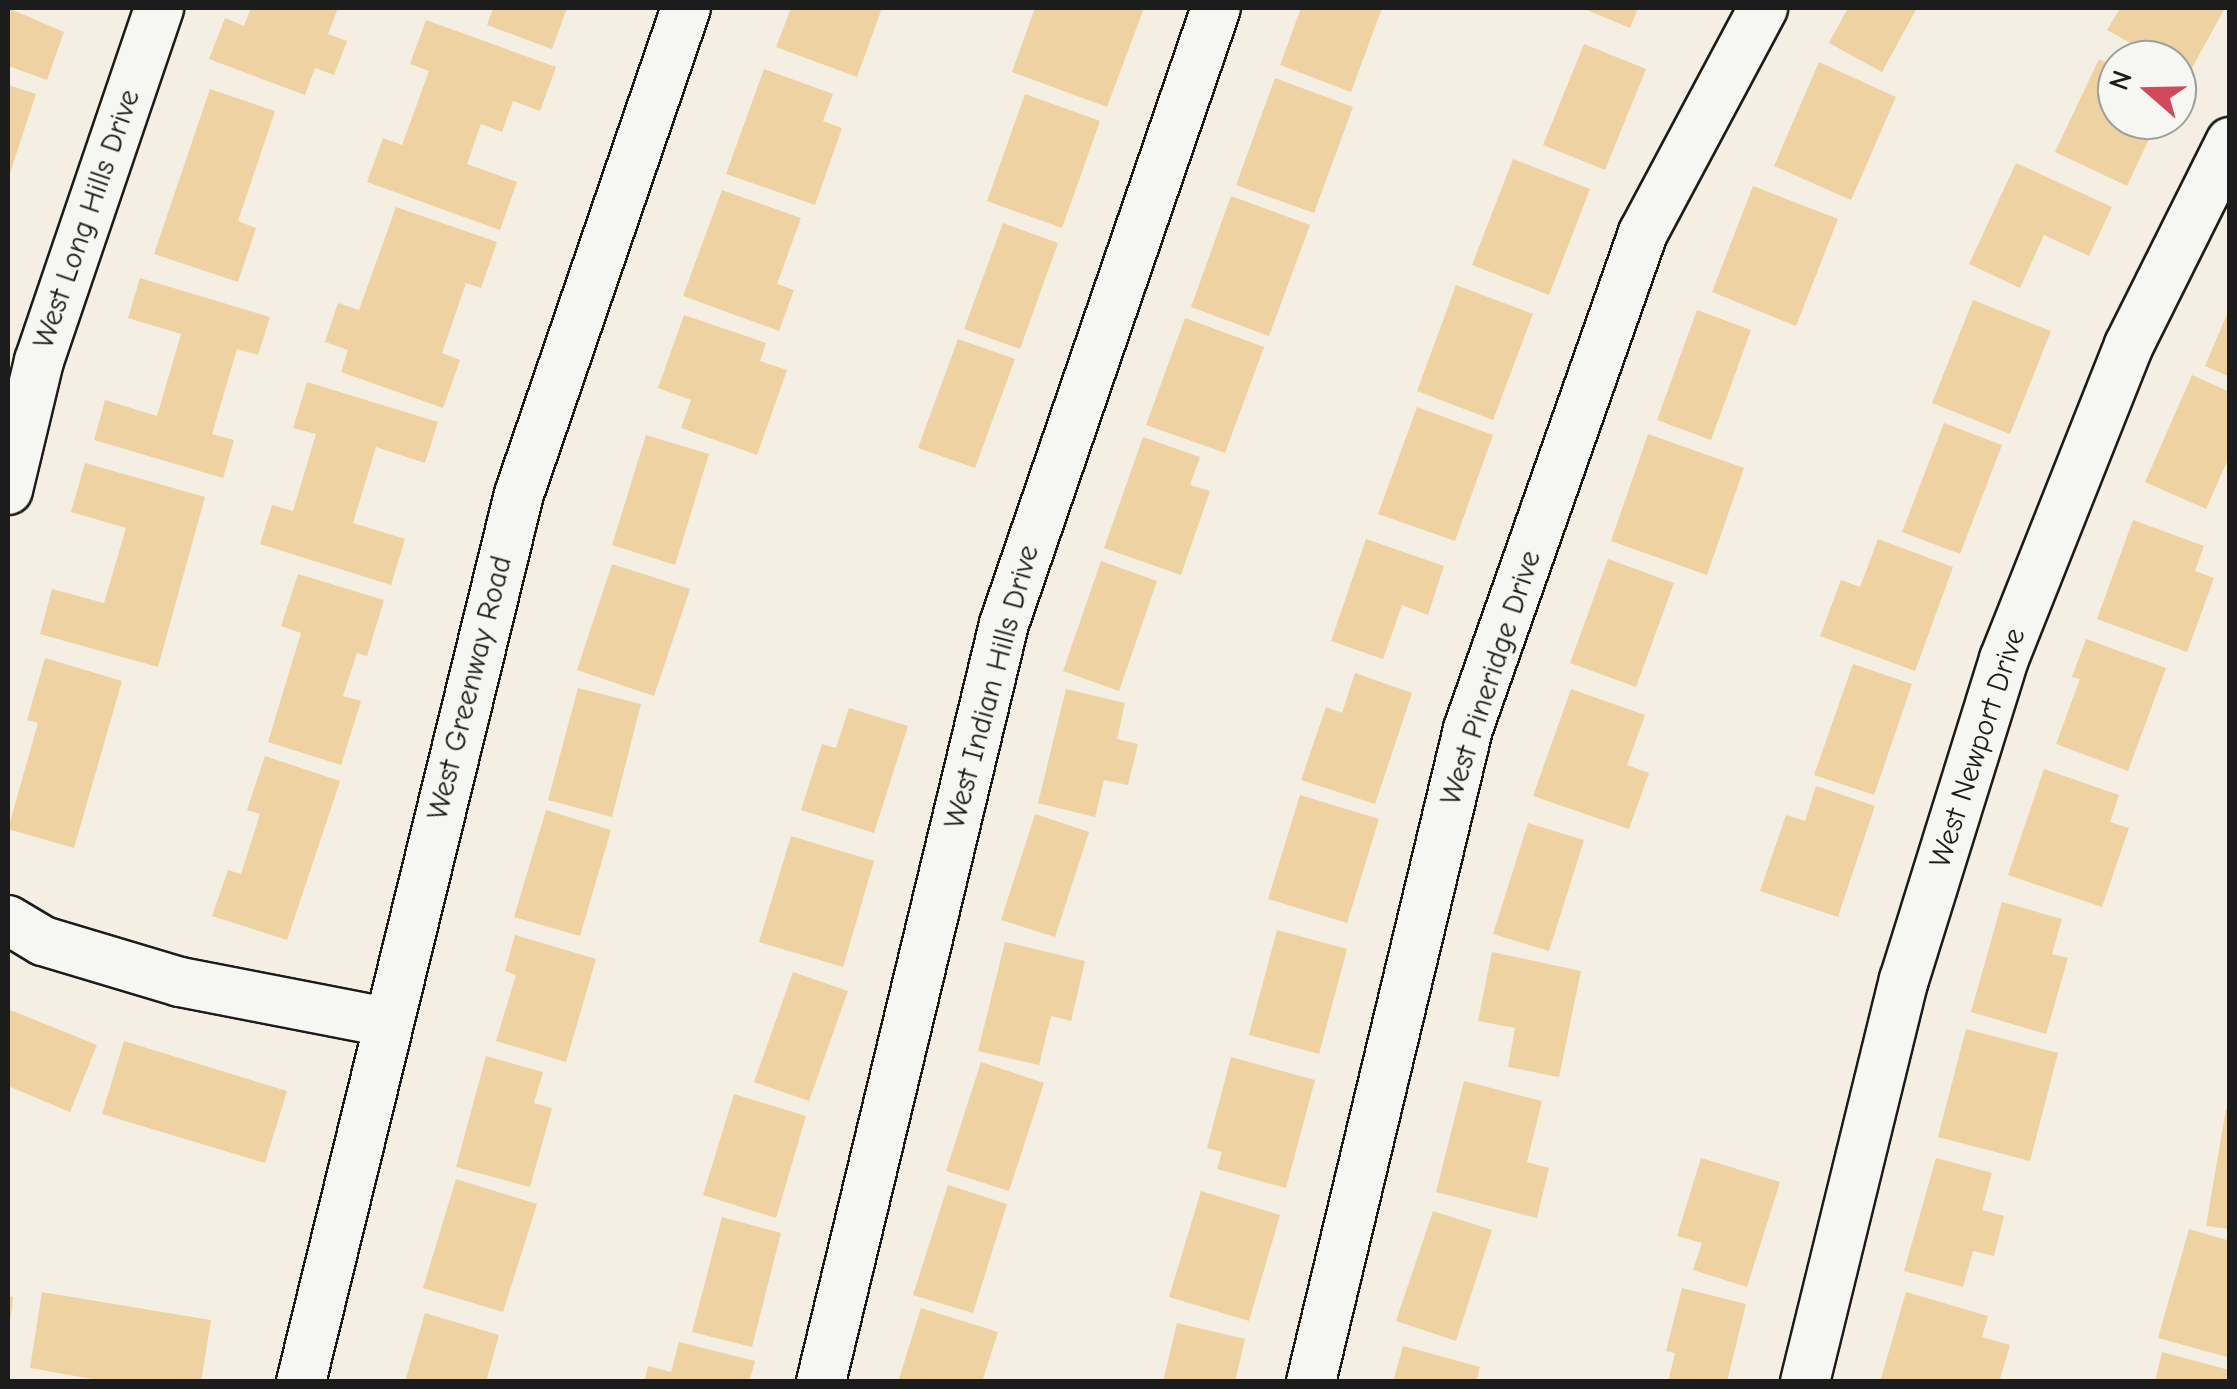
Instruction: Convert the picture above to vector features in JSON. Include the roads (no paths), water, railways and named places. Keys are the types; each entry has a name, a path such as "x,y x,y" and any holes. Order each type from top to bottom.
{"street":[{"name":"West Long Hills Drive","path":"8,490 39,362 159,8"},
{"name":"West Greenway Road","path":"300,1382 519,494 686,8"},
{"name":"West Indian Hills Drive","path":"820,1382 1004,624 1216,8"},
{"name":"West Pineridge Drive","path":"1311,1382 1468,728 1643,233 1763,8"},
{"name":"West Newport Drive","path":"1805,1382 1904,980 2004,658 2128,344 2230,142"},
{"path":"8,920 43,941 180,982 386,1022"}]}
